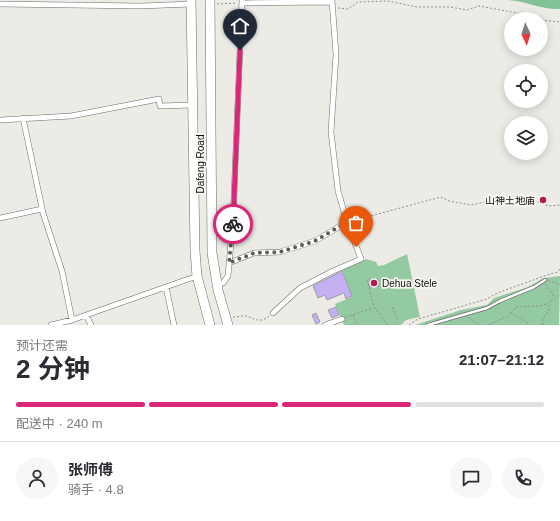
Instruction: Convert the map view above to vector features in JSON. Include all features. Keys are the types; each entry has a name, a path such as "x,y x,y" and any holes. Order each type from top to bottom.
{"highway":[{"name":"Dafeng Road","path":"191,2 195,251 197,276 210,325"},
{"name":"Dafeng Road","path":"210,2 212,253 216,285 230,323"}],"street":[{"path":"0,4 140,6 191,2"},
{"path":"216,285 223,283 228,276 233,220 242,2 334,4 335,73 331,132 338,191 347,222 361,259 300,288 273,313"},
{"path":"0,120 71,116 159,99 160,106 192,105"},
{"path":"23,118 42,209 62,271 72,320"},
{"path":"0,218 42,209"},
{"path":"229,263 254,253 280,252 315,241 347,222"},
{"path":"51,325 72,320 197,276"},
{"path":"166,287 174,325"},
{"path":"86,315 91,325"},
{"path":"325,325 342,319"}],"lane":[{"path":"428,325 487,308 504,299 534,287 544,280"}],"path":[{"path":"334,4 348,9 358,2 388,1 418,7 450,7 467,10 479,6 512,12"},
{"path":"210,2 242,2"},
{"path":"548,21 560,22"},
{"path":"347,222 441,197 449,201 471,205 494,200 528,198 549,206 560,205"},
{"path":"409,325 418,319 487,299 496,293 527,283 544,274 558,272 560,269"},
{"path":"367,280 374,307 388,325"},
{"path":"544,280 560,285"},
{"path":"544,280 555,299"},
{"path":"488,325 508,316 516,307 536,307 549,304 560,294"},
{"path":"543,325 542,319 549,310 549,304"},
{"path":"342,319 374,307"},
{"path":"394,307 392,309 398,321 396,325"},
{"path":"230,323 230,317 246,316 251,320 260,321 273,313"},
{"path":"511,313 524,320 529,325"},
{"path":"465,314 479,325"},
{"path":"353,315 356,325"}],"green space":[{"path":"508,0 560,0 560,9 547,8"},
{"name":"Dehua Stele","path":"407,254 420,317 406,320 401,325 344,325 335,304 352,297 342,269 366,259 376,262 378,266 384,265"},
{"path":"560,276 559,325 415,325 461,310 487,305 494,298 528,287 544,278"}],"building":[{"path":"342,271 352,296 346,299 344,293 327,300 325,295 318,298 313,286"},
{"path":"369,279 378,279 379,286 369,287"},
{"path":"336,307 339,315 332,318 328,310"},
{"path":"316,313 320,322 316,324 312,315"}],"way so far":[{"path":"233,224 229,263 254,253 280,252 315,241 347,222 356,247"}],"place":[{"name":"山神土地庙","path":"543,200"},
{"name":"Dehua Stele","path":"374,283"}],"route":[{"path":"233,224 240,50"}]}
